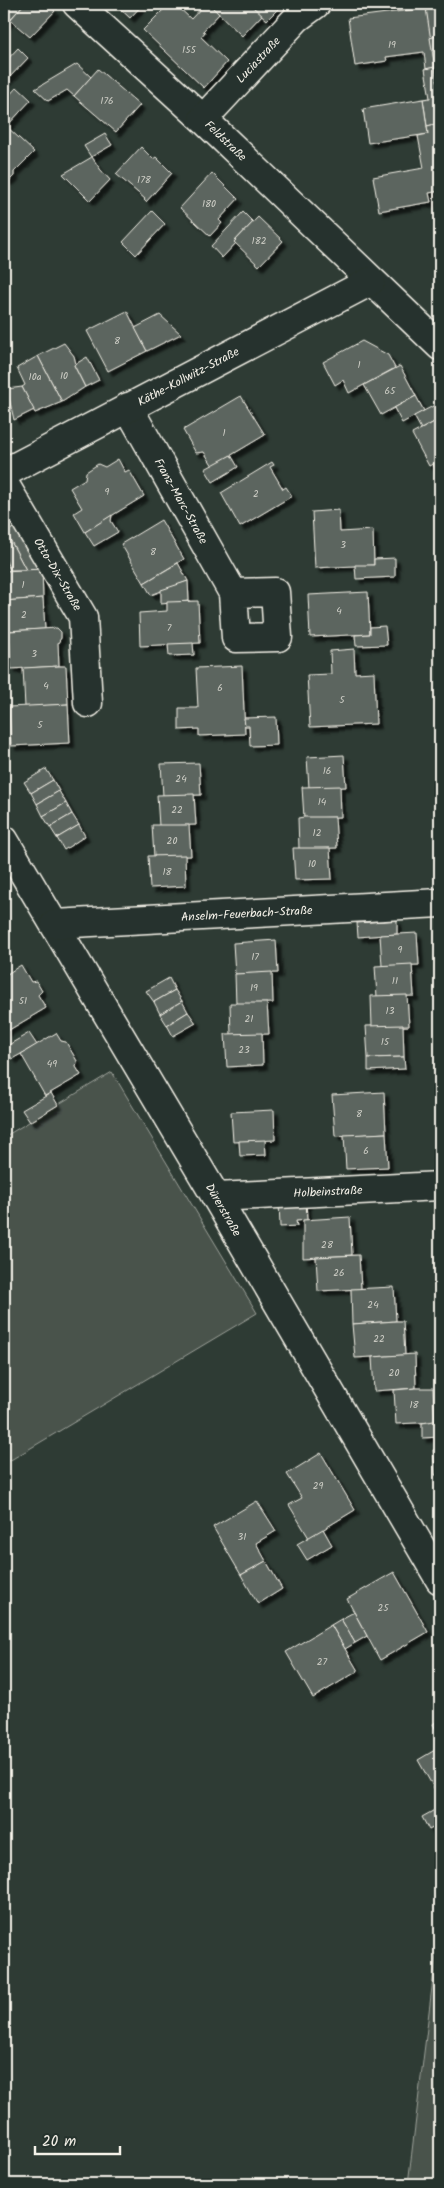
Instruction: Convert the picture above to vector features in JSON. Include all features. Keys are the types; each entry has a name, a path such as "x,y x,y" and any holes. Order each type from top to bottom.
{"street":[{"name":"Feldstraße","path":"77,4 204,119 440,346"},
{"name":"Luciastraße","path":"204,119 298,18 316,4"},
{"name":"Käthe-Kollwitz-Straße","path":"4,473 371,281"},
{"name":"Franz-Marc-Straße","path":"128,407 234,593"},
{"name":"Otto-Dix-Straße","path":"4,484 83,617 88,703"},
{"name":"Dürerstraße","path":"4,840 440,1580"},
{"name":"Anselm-Feuerbach-Straße","path":"55,924 440,903"},
{"name":"Holbeinstraße","path":"216,1197 440,1186"}],"shaded area":[{"path":"112,1072 257,1313 4,1464 4,1137"},
{"path":"438,1938 440,1940 440,2184 408,2184"}],"building":[{"path":"4,4 24,4 4,26"},
{"path":"24,4 47,4 55,11 30,37 10,20"},
{"path":"115,4 143,4 130,18"},
{"path":"169,4 175,4 191,19 205,4 212,4 212,7 219,14 203,31 205,32 201,37 227,62 204,88 143,30"},
{"path":"214,4 250,4 262,15 242,36 212,7"},
{"path":"250,4 283,4 267,20"},
{"path":"425,4 440,4 440,35 430,38"},
{"path":"426,8 435,67 426,69 424,52 386,57 387,61 355,66 348,18"},
{"path":"440,35 440,97 430,38"},
{"path":"18,48 28,58 7,80 4,77 4,63"},
{"path":"77,64 91,77 74,96 67,90 48,101 35,89"},
{"path":"435,67 440,100 440,123 427,126 423,99 430,98 425,69"},
{"path":"98,69 140,105 116,132 74,96"},
{"path":"17,87 31,100 7,126 4,126 4,101"},
{"path":"423,99 428,134 368,143 363,109"},
{"path":"440,123 440,191 429,193 431,202 379,211 373,177 424,168 418,136 428,134 427,126"},
{"path":"4,126 34,152 14,172 14,176 10,180 4,181"},
{"path":"105,134 112,145 91,157 84,146"},
{"path":"141,147 153,159 156,157 172,173 146,202 145,199 116,174"},
{"path":"92,157 110,180 90,201 63,174"},
{"path":"212,173 238,199 219,220 222,223 210,236 180,208"},
{"path":"152,211 165,224 136,255 123,242"},
{"path":"243,212 253,222 222,258 211,246"},
{"path":"258,217 283,241 259,266 234,242"},
{"path":"127,311 147,351 108,371 87,331"},
{"path":"160,315 181,334 147,351 135,328"},
{"path":"362,341 388,355 395,368 349,393 343,380 335,385 323,362"},
{"path":"64,343 74,356 76,364 74,365 85,387 62,402 38,356"},
{"path":"38,356 62,402 35,413 22,387 25,385 17,368"},
{"path":"87,357 99,380 85,387 74,365"},
{"path":"400,366 416,396 381,415 364,385"},
{"path":"22,387 34,410 14,420 7,389"},
{"path":"241,396 265,435 213,466 204,452 196,453 183,430"},
{"path":"416,396 424,411 402,423 394,408"},
{"path":"437,404 440,409 440,419 421,429 414,416"},
{"path":"440,419 440,460 429,466 412,434"},
{"path":"231,455 238,467 213,482 205,469"},
{"path":"118,459 125,472 129,470 144,496 85,532 74,513 82,508 70,488 85,479 86,472 98,464 105,467"},
{"path":"440,460 440,478 433,464"},
{"path":"272,462 274,465 270,467 283,489 286,487 292,496 240,527 221,493"},
{"path":"339,510 340,532 373,530 374,565 315,568 312,512"},
{"path":"112,515 111,521 118,532 94,546 85,532"},
{"path":"161,520 184,559 144,583 121,544"},
{"path":"19,525 42,569 26,570 6,532"},
{"path":"6,532 26,570 10,570 4,557 4,533"},
{"path":"395,558 395,577 356,579 355,565 374,565 374,559"},
{"path":"178,563 188,581 151,595 144,583"},
{"path":"42,569 43,598 4,601 4,571"},
{"path":"188,581 189,601 161,604 161,590"},
{"path":"368,592 370,634 310,637 308,595"},
{"path":"43,598 45,629 4,631 4,601"},
{"path":"198,601 200,643 140,646 139,613 167,611 167,602"},
{"path":"385,626 387,645 356,646 355,635 370,634 370,627"},
{"path":"57,628 61,632 61,638 58,643 59,666 11,669 9,631"},
{"path":"193,643 194,655 169,656 168,644"},
{"path":"354,649 355,673 374,672 376,724 310,727 307,675 331,674 330,651"},
{"path":"66,666 68,704 25,707 23,668"},
{"path":"242,666 245,734 199,736 199,729 179,730 179,708 198,708 196,668"},
{"path":"68,704 70,743 11,746 9,707"},
{"path":"276,717 277,745 250,746 249,726 245,726 244,718"},
{"path":"344,755 346,787 309,788 307,757"},
{"path":"199,763 201,795 163,796 161,764"},
{"path":"46,769 53,780 31,793 24,782"},
{"path":"53,780 59,791 37,804 31,793"},
{"path":"340,786 341,817 304,818 302,787"},
{"path":"59,791 66,803 43,816 37,804"},
{"path":"194,794 196,825 159,826 157,795"},
{"path":"66,803 72,814 50,827 43,816"},
{"path":"72,814 79,825 57,838 50,827"},
{"path":"335,817 337,848 299,849 298,818"},
{"path":"79,825 85,836 64,850 57,838"},
{"path":"152,825 189,825 191,856 154,857"},
{"path":"293,848 330,848 332,879 295,880"},
{"path":"185,855 186,886 150,888 148,856"},
{"path":"397,920 397,934 358,937 357,923"},
{"path":"417,933 419,965 382,966 380,935"},
{"path":"276,940 278,973 235,974 233,943"},
{"path":"412,964 414,996 377,997 375,966"},
{"path":"21,965 31,982 36,981 42,991 38,995 46,1008 4,1033 4,976"},
{"path":"272,972 273,1003 236,1004 235,974"},
{"path":"169,978 175,990 154,1002 146,991"},
{"path":"175,990 182,1001 160,1014 154,1002"},
{"path":"407,995 409,1026 372,1027 371,996"},
{"path":"182,1001 188,1012 167,1025 160,1014"},
{"path":"230,1003 267,1003 269,1034 231,1035"},
{"path":"188,1012 196,1023 173,1036 167,1025"},
{"path":"403,1025 404,1057 368,1058 366,1026"},
{"path":"29,1033 37,1045 12,1059 5,1047"},
{"path":"56,1033 61,1041 66,1042 77,1061 76,1067 81,1075 45,1096 21,1054"},
{"path":"262,1033 263,1065 227,1067 225,1034"},
{"path":"404,1057 405,1069 368,1071 368,1058"},
{"path":"384,1092 386,1133 335,1136 332,1095"},
{"path":"51,1093 58,1105 30,1122 22,1110"},
{"path":"274,1110 275,1140 233,1142 231,1112"},
{"path":"386,1133 388,1167 346,1169 344,1135"},
{"path":"265,1140 266,1155 240,1156 239,1141"},
{"path":"306,1200 307,1220 296,1221 297,1226 280,1227 279,1201"},
{"path":"350,1217 352,1255 303,1258 303,1220"},
{"path":"359,1255 361,1289 318,1291 316,1257"},
{"path":"394,1287 396,1321 352,1324 351,1289"},
{"path":"403,1321 405,1355 355,1358 352,1324"},
{"path":"415,1354 416,1388 374,1391 372,1357"},
{"path":"433,1388 435,1422 396,1424 394,1390"},
{"path":"440,1421 440,1437 422,1438 422,1423"},
{"path":"440,1449 440,1462 434,1463 433,1450"},
{"path":"321,1453 355,1510 309,1538 289,1505 302,1498 287,1474"},
{"path":"440,1462 440,1475 435,1475 434,1463"},
{"path":"257,1501 276,1531 256,1543 266,1561 241,1575 213,1527"},
{"path":"323,1529 332,1545 307,1560 297,1544"},
{"path":"266,1561 282,1589 258,1604 241,1575"},
{"path":"394,1572 428,1632 380,1660 347,1599"},
{"path":"354,1612 367,1636 355,1643 341,1619"},
{"path":"341,1619 355,1643 345,1649 331,1625"},
{"path":"331,1625 358,1671 313,1698 286,1652"},
{"path":"440,1719 440,1737 433,1724"},
{"path":"440,1747 440,1787 435,1790 418,1760"},
{"path":"440,1807 440,1824 429,1830 422,1817"}]}
